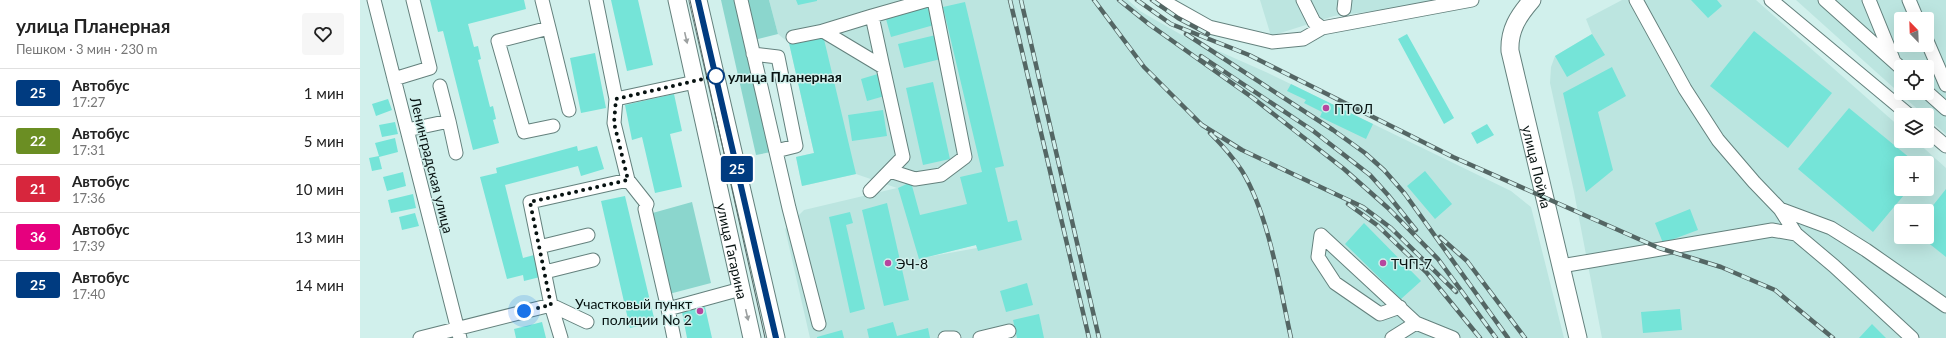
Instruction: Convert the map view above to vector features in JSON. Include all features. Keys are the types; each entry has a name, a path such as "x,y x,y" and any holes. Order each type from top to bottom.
{"main road":[{"name":"улица Гагарина","path":"677,0 752,338"},
{"name":"улица Гагарина","path":"698,0 776,338"},
{"name":"улица Пойма","path":"1532,0 1520,14 1514,25 1509,37 1510,51 1578,338"}],"street":[{"name":"Ленинградская улица","path":"374,0 458,333"},
{"path":"394,80 430,68 413,0"},
{"path":"542,0 569,110"},
{"path":"596,0 616,99 614,123 628,180 647,204 645,209 652,244 674,338"},
{"path":"740,0 819,324"},
{"path":"793,37 822,31 928,0"},
{"path":"890,171 915,179 940,175 966,157 934,0"},
{"path":"1162,0 1209,27 1272,42 1303,38 1322,28 1472,0"},
{"path":"1303,0 1314,22 1322,28"},
{"path":"1636,0 1684,89 1718,140 1780,210 1796,234 1845,276 1912,338"},
{"path":"1771,0 1901,108"},
{"path":"1869,0 1895,60"},
{"path":"1909,0 1914,12"},
{"path":"1829,2 1894,62"},
{"path":"872,16 903,158 915,179"},
{"path":"549,28 498,41 524,132 553,126"},
{"path":"822,31 883,67"},
{"path":"1932,52 1946,85"},
{"path":"753,54 778,57 796,146 776,151"},
{"path":"616,99 695,82"},
{"path":"440,86 456,153"},
{"path":"1934,98 1946,109"},
{"path":"768,118 790,119"},
{"path":"407,130 449,121"},
{"path":"1934,136 1946,146"},
{"path":"870,191 903,158"},
{"path":"561,338 551,305 530,202 628,180"},
{"path":"1780,210 1831,228 1866,250 1946,306"},
{"path":"1561,266 1772,230 1796,234"},
{"path":"1400,307 1380,314 1335,283 1318,257 1321,234 1400,307 1416,323 1453,338"},
{"path":"539,247 588,235"},
{"path":"545,272 593,260"},
{"path":"668,309 741,289"},
{"path":"420,338 458,333 551,305 587,322"},
{"path":"1392,338 1416,323"},
{"path":"980,338 1009,331"},
{"path":"945,338 954,338"}],"shaded area":[{"path":"721,0 769,0 778,34 746,42 771,152 756,155"},
{"path":"769,0 1128,0 1140,11 1180,34 1268,73 1511,191 1531,207 1564,338 810,338 785,229 804,210 897,188 856,174 802,186 796,157 814,153 789,43 778,34","holes":["976,245 977,248 927,257"]},
{"path":"1260,0 1449,0 1433,4 1334,16 1271,36"},
{"path":"1622,0 1756,0 1894,122 1894,148 1924,148 1933,156 1894,156 1894,196 1934,196 1934,157 1946,168 1946,338 1602,338 1574,192 1550,83 1551,67 1555,56 1592,34 1586,19"},
{"path":"1796,0 1946,0 1946,134 1934,124 1934,108 1916,108 1907,100 1934,100 1934,60 1894,60 1894,88"},
{"path":"692,202 711,283 669,294 649,214"}],"building":[{"path":"430,0 524,0 526,9 468,24 474,47 478,46 481,59 478,60 490,107 493,106 496,119 493,120 499,143 473,150 443,31 438,32"},
{"path":"611,0 638,0 653,65 627,71"},
{"path":"796,0 817,0 817,1 798,5"},
{"path":"1691,0 1717,0 1722,6 1708,18"},
{"path":"965,2 1004,166 995,168 1008,222 1017,220 1022,240 978,251 976,245 919,259 898,188 911,182 920,215 967,204 960,177 982,172 943,7"},
{"path":"928,6 934,25 891,37 886,19"},
{"path":"1754,31 1832,93 1788,148 1710,86"},
{"path":"940,34 945,58 904,68 898,44"},
{"path":"1407,34 1454,118 1444,124 1398,39"},
{"path":"1592,34 1605,55 1567,77 1555,56"},
{"path":"823,35 856,174 802,186 796,157 814,153 789,43"},
{"path":"595,53 606,108 581,113 570,58"},
{"path":"1612,67 1626,96 1598,112 1613,170 1586,192 1563,93"},
{"path":"881,73 888,95 867,101 861,79"},
{"path":"933,82 950,159 923,165 906,88"},
{"name":"ПТОЛ","path":"1291,84 1373,124 1366,139 1320,117 1322,112 1304,103 1306,100 1287,91"},
{"path":"674,94 682,131 670,134 682,187 655,193 642,137 632,140 625,105"},
{"path":"388,99 392,110 376,116 372,104"},
{"path":"1849,108 1894,145 1894,148 1898,148 1907,156 1894,156 1894,196 1903,196 1896,204 1894,204 1894,207 1873,232 1798,169"},
{"path":"883,110 887,136 852,141 848,115"},
{"path":"395,122 398,134 382,137 379,125"},
{"path":"1487,124 1494,135 1477,144 1471,133"},
{"path":"395,138 398,152 379,157 382,169 372,171 369,158 379,156 375,143"},
{"path":"577,146 578,151 597,146 604,169 581,176 578,166 505,185 523,258 534,255 540,277 524,281 523,275 507,279 480,177 497,173 496,168"},
{"path":"1425,171 1452,204 1435,219 1407,186"},
{"path":"403,172 406,186 387,191 383,177"},
{"path":"1946,189 1946,257 1930,244 1934,244 1934,204"},
{"path":"413,194 416,208 391,213 388,200"},
{"path":"625,196 655,322 630,328 601,201"},
{"name":"ЭЧ-8","path":"887,203 909,300 884,306 862,210"},
{"path":"1690,209 1698,230 1663,243 1655,223"},
{"path":"850,212 853,223 846,225 865,309 850,313 829,217"},
{"path":"415,213 419,226 402,230 399,217"},
{"name":"ТЧП-7","path":"1364,223 1421,281 1401,299 1345,244"},
{"path":"1027,283 1033,305 1006,312 1000,291"},
{"path":"705,307 712,338 687,338 682,312"},
{"path":"1680,309 1682,330 1643,333 1641,312"},
{"path":"1039,314 1044,338 1017,338 1013,320"},
{"path":"542,322 546,338 516,338 514,329"},
{"path":"893,322 897,336 928,328 930,338 869,338 867,329"},
{"path":"1872,324 1886,338 1859,338"},
{"path":"842,330 844,338 817,338 817,337"}],"tram line":[{"path":"690,0 765,338"}],"railway":[{"path":"1010,0 1089,338"},
{"path":"1021,0 1099,338"},
{"path":"1094,0 1144,67 1202,125 1242,150 1363,207 1391,228 1456,292"},
{"path":"1119,0 1150,25 1253,98 1344,169 1388,208 1438,259 1496,338"},
{"path":"1137,0 1171,24 1249,55 1453,157 1659,248 1721,267 1775,290 1833,338"},
{"path":"1152,0 1178,18 1208,34"},
{"path":"1186,34 1333,130 1365,153 1384,170 1405,194 1508,338"},
{"path":"1201,56 1312,130 1370,175 1416,230"},
{"path":"1210,133 1227,151 1242,171 1260,209 1278,275 1291,338"},
{"path":"1348,204 1377,225 1427,273 1480,338"},
{"path":"1440,237 1467,261 1525,338"}],"bus line":[{"name":"25","path":"698,0 776,338"}],"place":[{"name":"улица Планерная","path":"716,76"},
{"name":"ПТОЛ","path":"1326,108"},
{"name":"ЭЧ-8","path":"888,263"},
{"name":"ТЧП-7","path":"1383,263"},
{"name":"Участковый пункт полиции No 2","path":"700,311"}],"route":[{"path":"524,311 551,305 530,202 628,180 627,170 614,123 616,99 674,87 716,76"}]}
